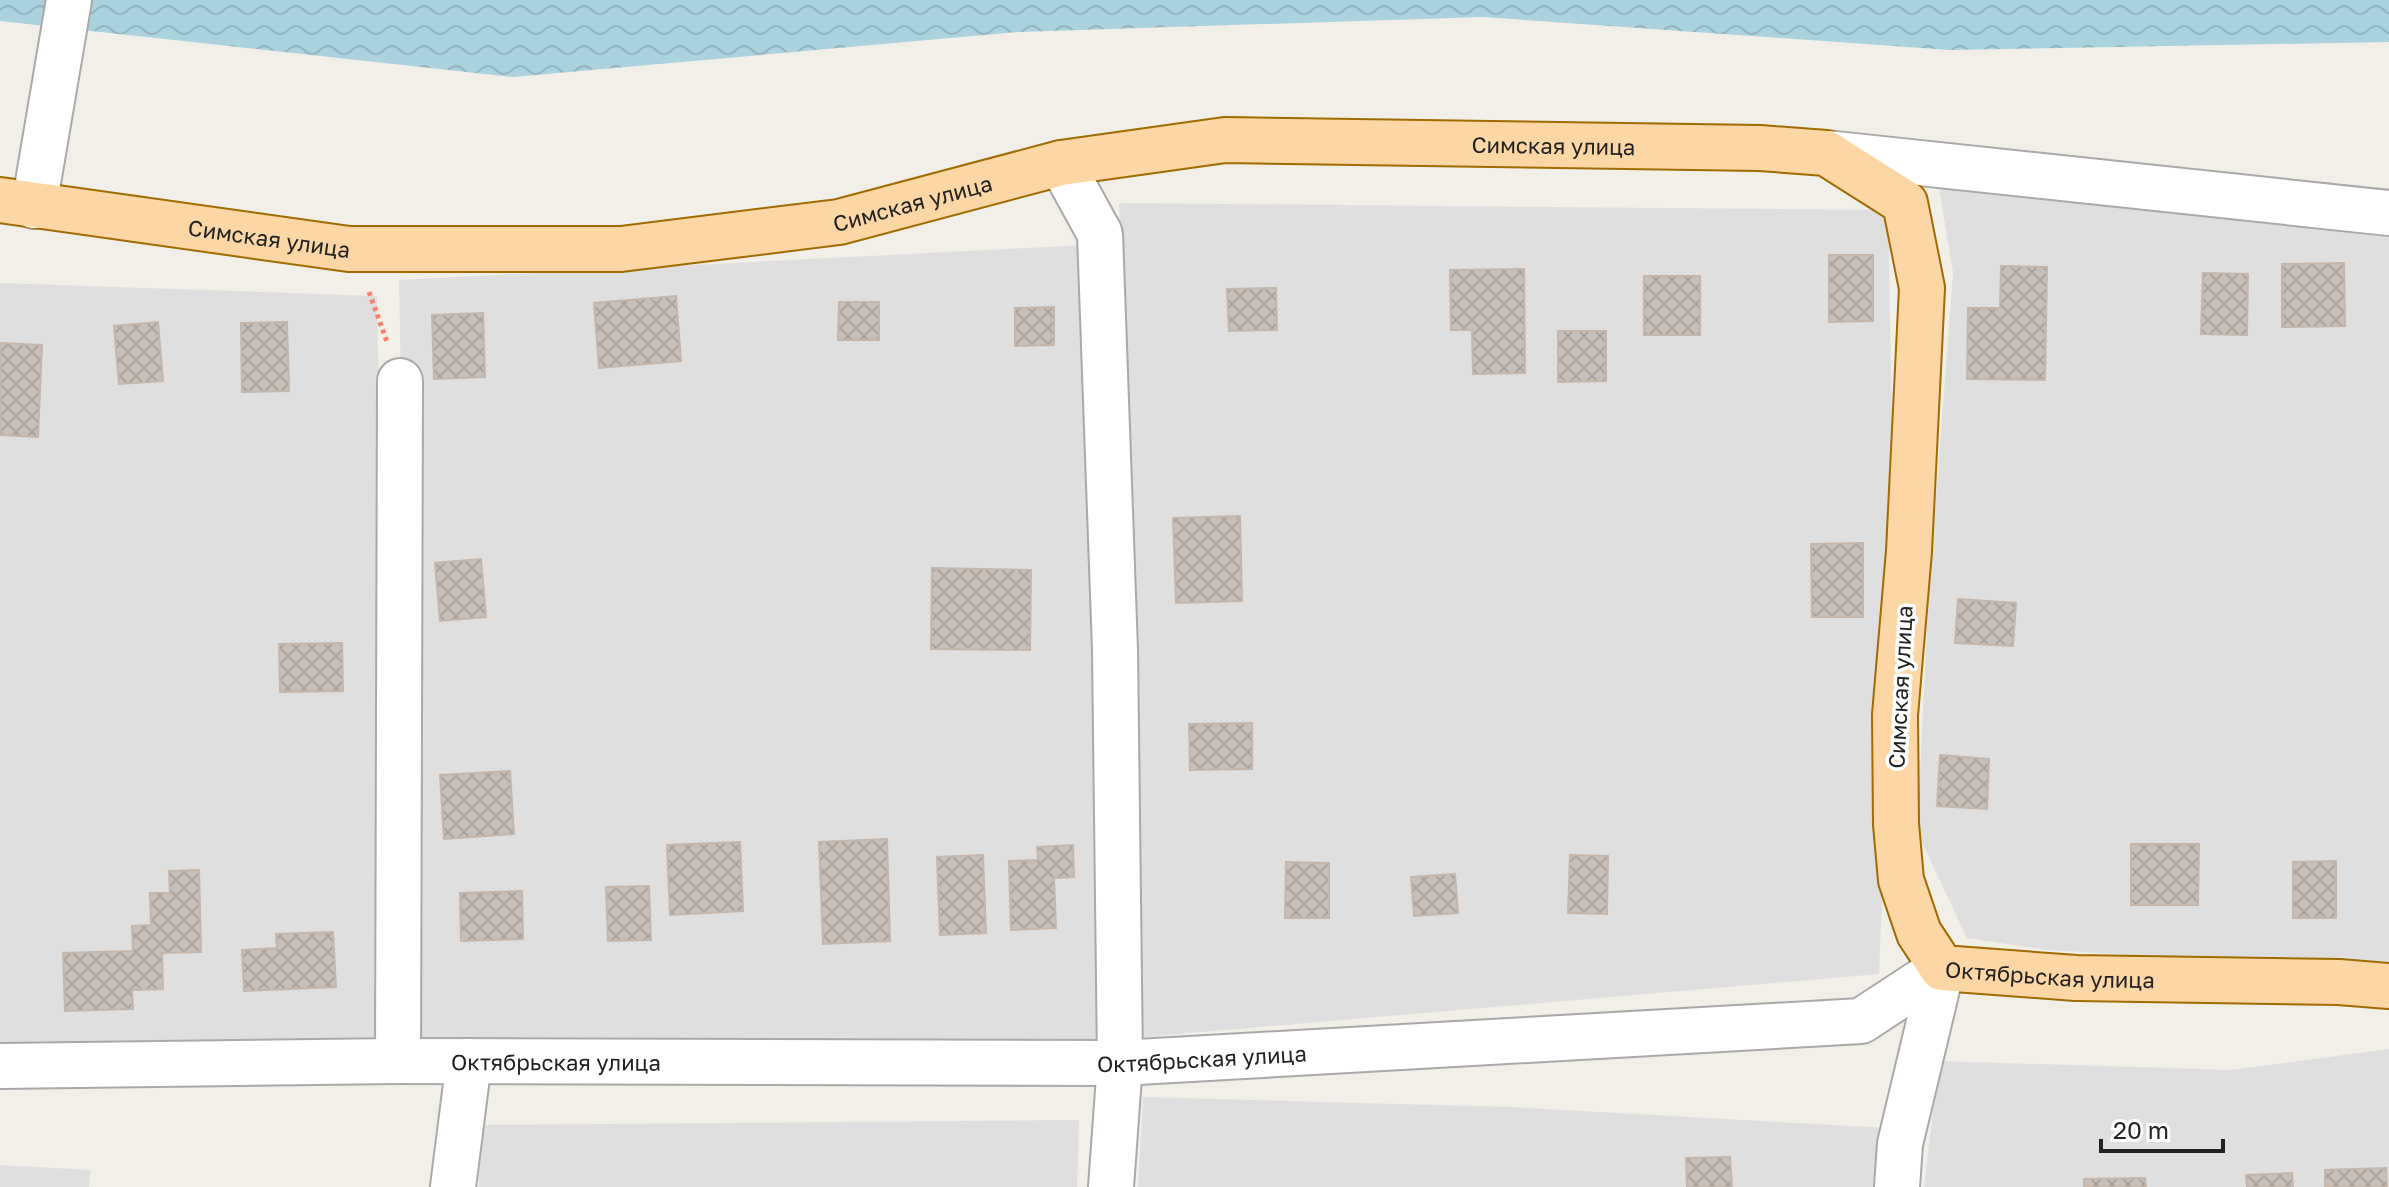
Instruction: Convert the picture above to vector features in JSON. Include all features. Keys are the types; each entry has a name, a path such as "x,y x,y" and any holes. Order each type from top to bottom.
{"main road":[{"name":"Симская улица","path":"17,203 349,249 621,249 839,222 1061,163 1225,140 1760,148 1826,153 1905,203 1922,288 1909,551 1895,715 1896,824 1901,880 1919,933 1942,968"},
{"name":"Октябрьская улица","path":"1942,968 2076,978 2339,982 2389,986"}],"street":[{"path":"17,203 51,104 69,0"},
{"name":"Симская улица","path":"1826,153 2389,213"},
{"path":"1061,163 1100,234 1115,650 1120,1063 1111,1187"},
{"path":"398,1061 400,381"},
{"path":"1897,1187 1900,1144 1942,968"},
{"name":"Октябрьская улица","path":"0,1066 398,1061 1120,1063 1861,1021 1942,968"},
{"path":"453,1187 469,1061"}],"path":[{"path":"349,249 375,306 400,381"}],"shaded area":[{"path":"1938,181 2389,224 2389,969 2047,950 1967,938 1917,832 1929,590 1953,273"},
{"path":"1119,203 1888,210 1895,588 1879,974 1143,1037"},
{"path":"1085,245 1120,1063 414,1047 399,280"},
{"path":"0,283 377,296 390,1053 0,1059"},
{"path":"2389,1049 2389,1187 1924,1187 1939,1061 2231,1070"},
{"path":"1143,1097 1510,1107 1888,1128 1882,1187 1138,1187"},
{"path":"1079,1120 1077,1187 479,1187 480,1125"},
{"path":"0,1165 91,1170 89,1187 0,1187"}],"water":[{"path":"0,0 2389,0 2389,42 1950,50 1483,17 1019,32 513,77 0,21"}],"building":[{"path":"1829,255 1873,255 1873,321 1829,322"},
{"path":"2344,263 2345,326 2282,327 2282,264"},
{"path":"2001,266 2047,267 2045,380 1967,379 1968,308 2000,308"},
{"path":"1524,269 1525,373 1473,374 1472,330 1451,330 1450,270"},
{"path":"2203,273 2248,274 2247,335 2201,334"},
{"path":"1644,276 1700,276 1700,335 1644,335"},
{"path":"1276,288 1277,330 1229,331 1227,289"},
{"path":"676,296 681,361 599,368 594,303"},
{"path":"839,302 879,302 879,340 838,340"},
{"path":"1054,307 1054,345 1015,346 1015,308"},
{"path":"483,313 485,377 434,379 432,315"},
{"path":"158,322 163,381 119,384 114,326"},
{"path":"287,322 289,391 242,392 241,323"},
{"path":"1558,331 1606,331 1606,381 1558,382"},
{"path":"0,343 42,345 38,437 0,435"},
{"path":"1240,516 1242,601 1176,603 1173,518"},
{"path":"1863,543 1863,617 1812,617 1811,544"},
{"path":"481,559 486,617 440,621 435,563"},
{"path":"932,568 1031,570 1030,650 931,649"},
{"path":"1958,599 2016,603 2013,646 1955,643"},
{"path":"342,643 343,691 280,692 279,644"},
{"path":"1252,723 1252,769 1190,770 1189,724"},
{"path":"1940,755 1989,759 1987,809 1937,806"},
{"path":"510,771 514,834 444,839 440,775"},
{"path":"887,839 890,941 823,944 819,842"},
{"path":"740,842 743,911 670,915 667,845"},
{"path":"2131,844 2199,844 2198,905 2131,905"},
{"path":"1073,845 1074,877 1054,878 1056,928 1011,930 1009,861 1038,860 1037,847"},
{"path":"983,855 986,933 940,935 937,857"},
{"path":"1570,855 1608,856 1607,914 1568,913"},
{"path":"2336,861 2336,918 2293,918 2293,862"},
{"path":"1286,862 1329,863 1329,918 1285,918"},
{"path":"199,870 201,952 162,953 163,989 132,990 133,1009 65,1011 63,953 133,951 132,926 151,925 150,893 170,893 169,871"},
{"path":"1455,874 1458,913 1414,916 1411,877"},
{"path":"649,886 651,940 608,941 606,887"},
{"path":"522,891 523,939 461,941 460,893"},
{"path":"333,932 336,987 244,991 242,950 277,948 276,934"},
{"path":"1730,1157 1732,1187 1687,1187 1686,1158"},
{"path":"2386,1168 2387,1187 2325,1187 2325,1170"},
{"path":"2292,1173 2293,1187 2247,1187 2246,1175"},
{"path":"2145,1178 2146,1187 2084,1187 2084,1179"}]}
